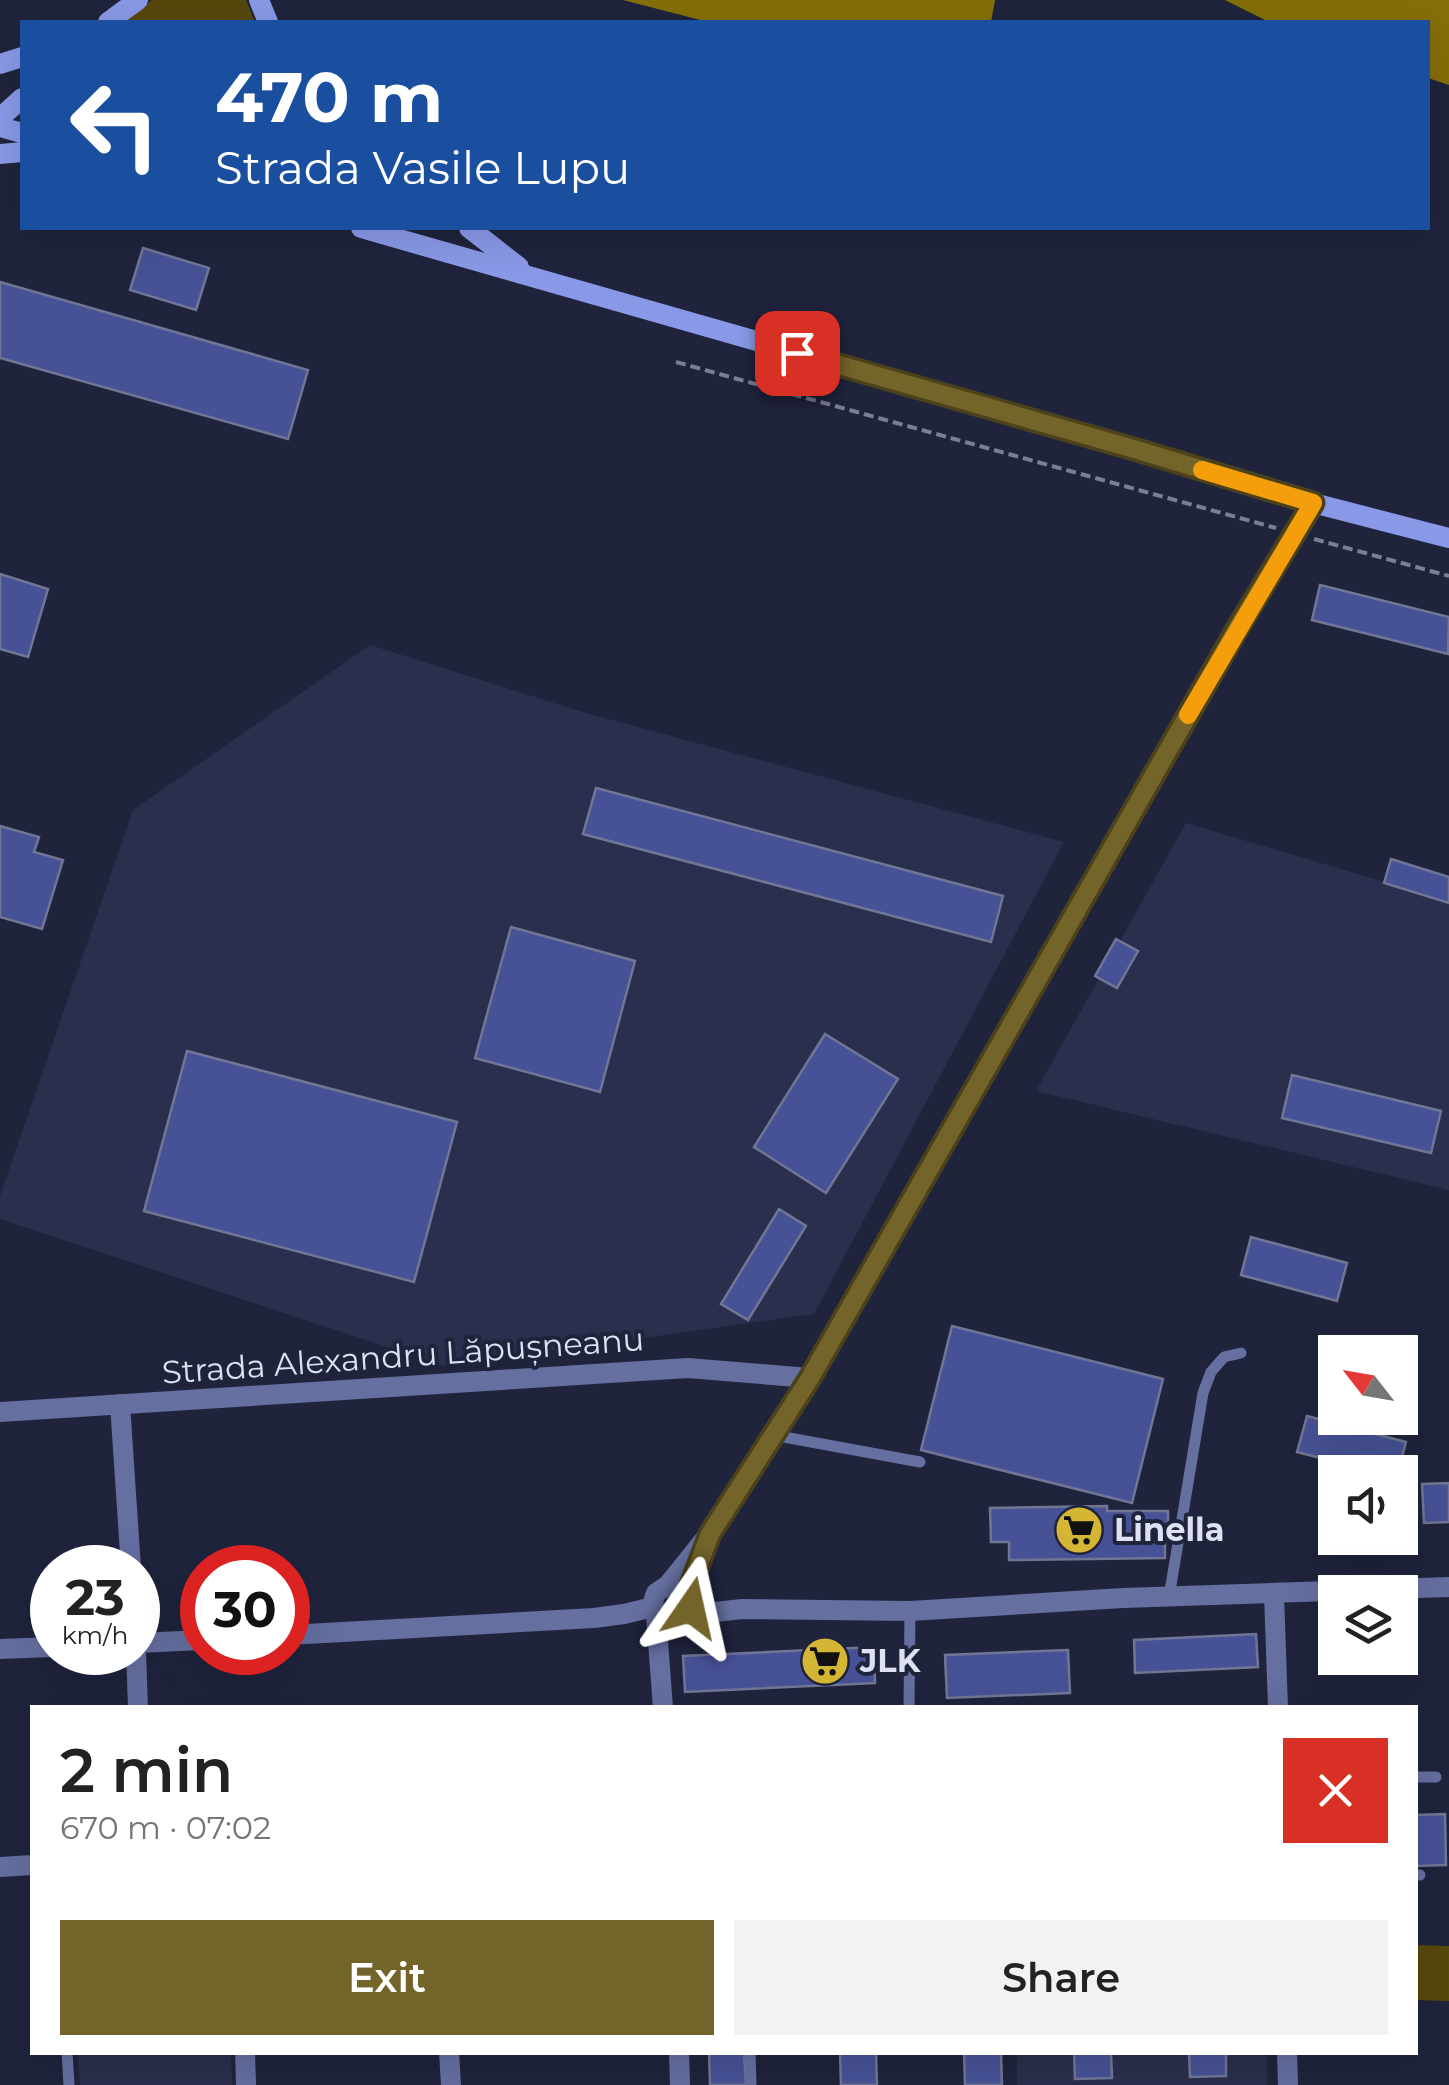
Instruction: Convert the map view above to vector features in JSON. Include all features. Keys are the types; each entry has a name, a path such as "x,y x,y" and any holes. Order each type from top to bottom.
{"main road":[{"path":"111,20 138,0"},
{"path":"0,118 20,100"},
{"path":"368,230 1313,503 1449,538"},
{"path":"471,230 529,274"}],"street":[{"path":"662,1705 660,1672 674,1605 710,1534 810,1378 1313,503"},
{"name":"Strada Alexandru Lăpușneanu","path":"0,1412 688,1368 810,1378"},
{"path":"120,1404 129,1545"},
{"path":"310,1634 594,1618 674,1605 910,1611 1449,1587"},
{"path":"1274,1594 1278,1705"},
{"path":"0,1650 30,1648"},
{"path":"137,1675 138,1705"},
{"path":"0,1867 30,1866"},
{"path":"245,2055 246,2085"},
{"path":"449,2055 451,2085"},
{"path":"679,2055 680,2085"},
{"path":"1287,2055 1288,2085"}],"lane":[{"path":"1170,1597 1202,1392 1224,1356 1241,1353"},
{"path":"773,1436 920,1462"},
{"path":"909,1705 910,1611"},
{"path":"1418,1777 1436,1777"},
{"path":"68,2055 69,2085"},
{"path":"750,2055 751,2085"}],"path":[{"path":"676,362 1449,576"}],"shaded area":[{"path":"152,0 246,0 254,20 126,20"},
{"path":"623,0 995,0 991,20 700,20"},
{"path":"1225,0 1449,0 1449,85 1430,79 1430,20 1265,20"},
{"path":"370,645 586,713 1064,842 814,1314 444,1366 0,1219 0,1196 133,810"},
{"path":"1186,823 1449,901 1449,1190 1036,1091"},
{"path":"1418,1945 1449,1946 1449,2001 1418,2000"},
{"path":"78,2055 231,2055 232,2085 80,2085"},
{"path":"1017,2055 1267,2055 1267,2085 1017,2085"}],"building":[{"path":"143,248 209,268 196,310 130,290"},
{"path":"0,282 308,370 288,439 0,358"},
{"path":"0,574 48,589 28,657 0,649"},
{"path":"1320,585 1449,617 1448,654 1312,620"},
{"path":"596,788 1003,896 991,942 583,834"},
{"path":"0,826 39,837 34,852 63,860 42,929 0,917"},
{"path":"1391,859 1449,877 1449,903 1384,883"},
{"path":"511,927 635,961 600,1092 475,1058"},
{"path":"1116,939 1138,951 1117,988 1095,976"},
{"path":"825,1034 898,1079 826,1193 754,1147"},
{"path":"187,1051 457,1122 414,1282 144,1211"},
{"path":"1292,1075 1441,1111 1431,1153 1282,1118"},
{"path":"779,1209 806,1226 748,1320 721,1304"},
{"path":"1251,1237 1347,1263 1337,1301 1241,1275"},
{"path":"952,1326 1163,1379 1132,1503 921,1450"},
{"path":"1307,1416 1318,1419 1318,1435 1379,1435 1406,1442 1403,1455 1318,1457 1297,1452"},
{"path":"1449,1483 1449,1522 1424,1523 1422,1484"},
{"path":"1107,1506 1107,1511 1168,1511 1165,1558 1009,1560 1009,1542 991,1542 990,1508"},
{"path":"1256,1634 1258,1667 1135,1673 1134,1640"},
{"path":"874,1647 875,1683 685,1692 683,1656"},
{"path":"1068,1650 1070,1693 947,1698 945,1655"},
{"path":"1445,1814 1446,1865 1418,1866 1418,1815"},
{"path":"709,2055 744,2055 746,2085 710,2085"},
{"path":"840,2055 876,2055 877,2085 841,2085"},
{"path":"964,2055 1001,2055 1002,2085 965,2085"},
{"path":"1074,2055 1111,2055 1112,2078 1075,2079"},
{"path":"1189,2055 1226,2055 1226,2076 1190,2077"}],"slow traffic":[{"path":"1188,715 1313,503 1202,470"}],"place":[{"name":"Linella","path":"1079,1530"},
{"name":"JLK","path":"825,1661"}],"route":[{"path":"691,1608 688,1593 710,1534 810,1378 1313,503 797,353"}]}
